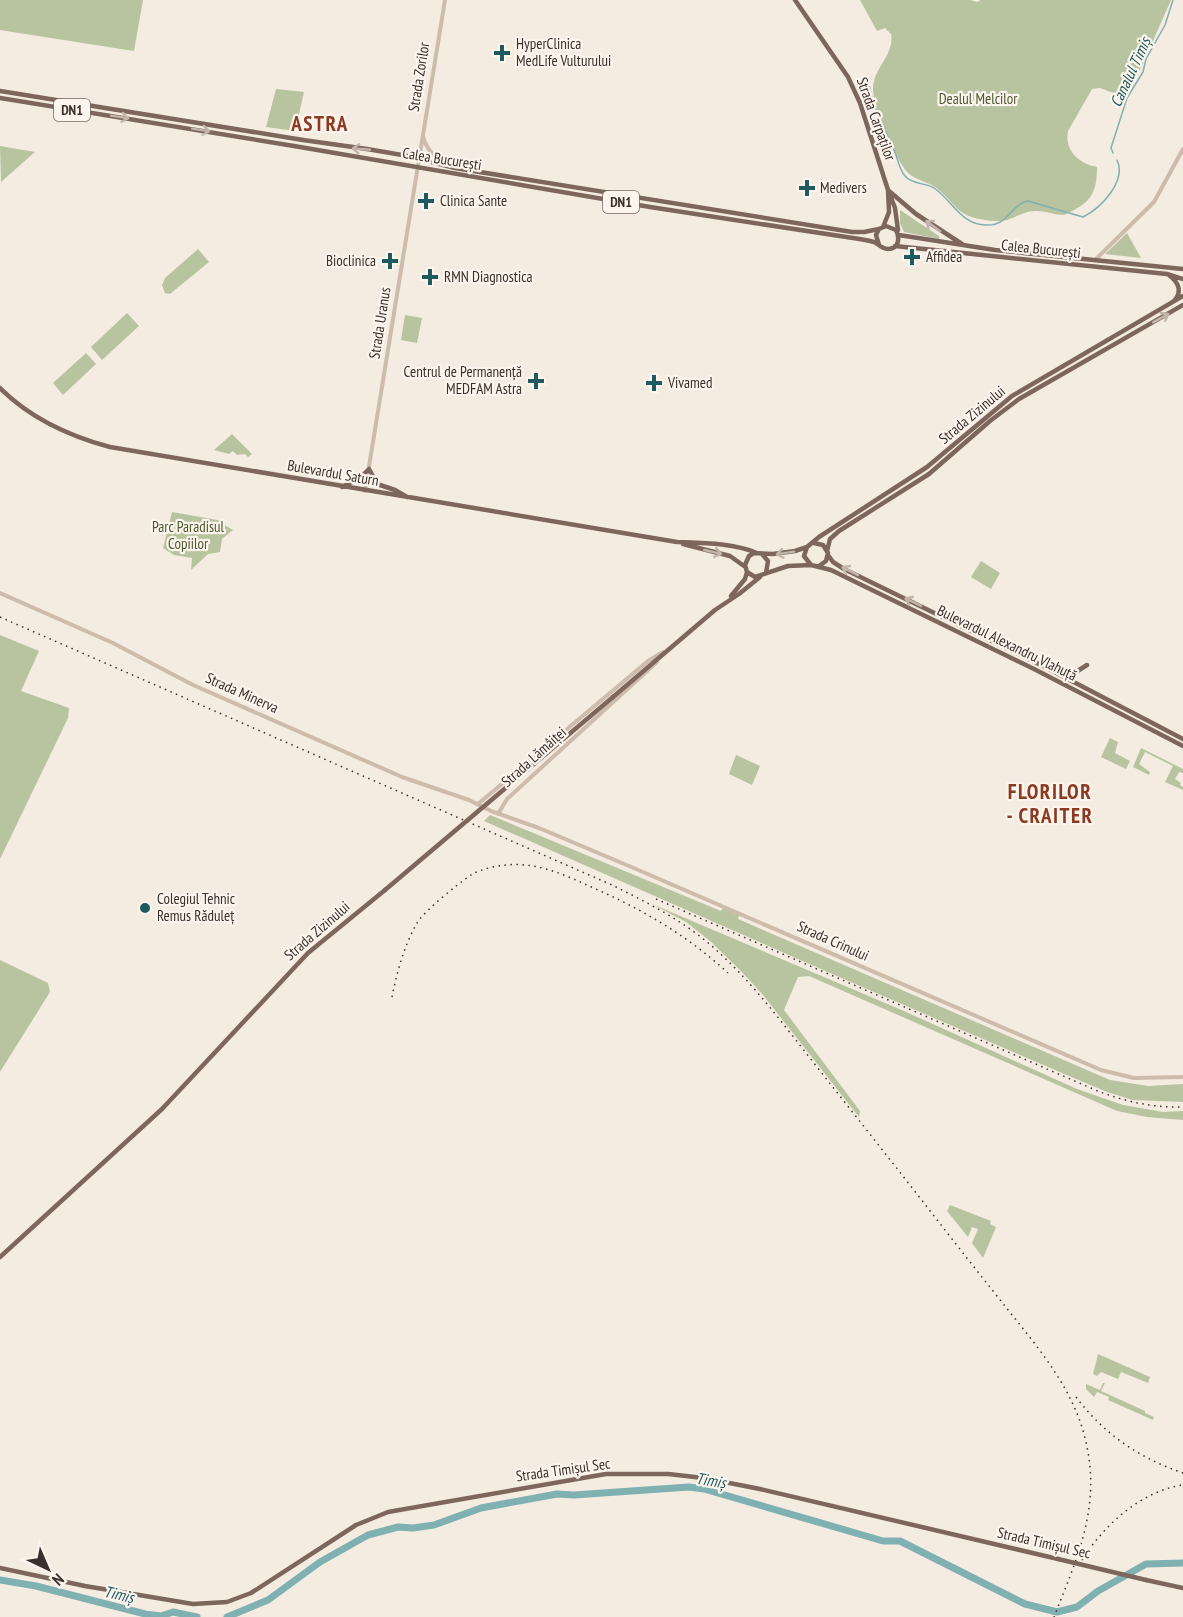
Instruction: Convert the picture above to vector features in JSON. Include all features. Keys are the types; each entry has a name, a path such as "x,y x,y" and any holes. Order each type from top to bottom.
{"main road":[{"name":"Strada Carpaților","path":"795,0 854,89 895,208 898,234"},
{"name":"Calea București","path":"0,91 367,149 455,168 852,232 881,228"},
{"name":"Calea București","path":"0,98 650,207 853,238 879,245"},
{"name":"Strada Carpaților","path":"881,228 889,212 888,190"},
{"path":"888,190 916,214 964,246"},
{"name":"DN1","path":"881,228 890,226 898,234"},
{"path":"879,245 876,235 881,228"},
{"path":"895,246 898,234"},
{"name":"Calea București","path":"898,234 964,246 1183,269"},
{"name":"DN1","path":"879,245 888,249 895,246"},
{"name":"Calea București","path":"895,246 1167,274 1183,279"},
{"path":"1167,274 1179,286 1179,294 1173,302"},
{"name":"Strada Zizinului","path":"813,543 927,467 1012,396 1183,296"},
{"name":"Strada Zizinului","path":"827,553 829,542 834,535 929,474 1010,405 1183,305"},
{"name":"Bulevardul Saturn","path":"0,388 37,417 64,432 92,443 677,542 730,556 739,561 746,570"},
{"path":"342,487 360,478 369,469 377,484 407,497"},
{"name":"Bulevardul Saturn","path":"677,542 709,543 760,554 786,553 807,547"},
{"path":"762,576 769,564 767,559 760,554 749,556 746,561 746,570 752,576 762,576 782,568 819,566 824,563 827,553 822,544 813,543 807,547 805,558 811,565"},
{"name":"Bulevardul Alexandru Vlahuță","path":"827,553 844,568 1061,675 1183,739"},
{"name":"Bulevardul Alexandru Vlahuță","path":"819,566 1034,669 1183,746"},
{"name":"Strada Zizinului","path":"0,1257 162,1109 308,953 730,598 745,579 746,570"},
{"name":"Strada Zizinului","path":"730,598 739,594 762,576"},
{"path":"1061,675 1076,672 1087,665"},
{"name":"Strada Timișul Sec","path":"0,1568 54,1581 178,1602 223,1603 251,1593 356,1525 388,1512 561,1481 606,1474 623,1474 677,1475 738,1485 1183,1588"}],"street":[{"name":"Strada Zorilor","path":"418,159 445,0"},
{"path":"423,132 424,140 433,154 440,161 455,168"},
{"path":"1096,259 1154,202 1183,149"},
{"name":"Strada Uranus","path":"365,490 418,159"},
{"name":"Strada Minerva","path":"0,593 113,643 202,688 402,777 478,804"},
{"name":"Strada Zizinului","path":"478,804 648,661 672,646"},
{"name":"Strada Zizinului","path":"591,722 646,674 672,646"},
{"name":"Strada Lămâiței","path":"498,814 507,799 591,722"},
{"name":"Strada Crinului","path":"478,804 657,877 1101,1070 1134,1078 1183,1077"}],"green space":[{"path":"0,0 143,0 134,51 0,30"},
{"name":"Dealul Melcilor","path":"860,0 970,0 977,2 981,0 1171,0 1142,66 1125,97 1100,88 1092,89 1068,131 1068,144 1074,155 1084,163 1097,167 1096,185 1090,197 1086,202 1064,215 1033,211 997,221 966,215 936,188 912,176 903,166 881,120 873,89 876,74 890,48 891,34 885,28 877,31"},
{"path":"276,89 304,92 295,131 266,127"},
{"path":"0,146 35,152 1,182"},
{"path":"900,210 939,236 939,239 904,232 900,223"},
{"path":"1127,233 1141,258 1105,254"},
{"path":"198,249 209,262 170,294 165,293 162,285 165,278"},
{"path":"127,313 139,326 102,360 91,347"},
{"path":"405,315 422,318 417,343 401,340"},
{"path":"86,353 96,364 63,395 53,383"},
{"path":"232,434 252,454 248,457 245,454 237,455 233,451 229,454 214,450"},
{"name":"Parc Paradisul Copiilor","path":"172,512 223,521 223,524 233,530 222,539 220,552 208,554 191,570 192,558 174,555 163,548"},
{"path":"981,561 1000,573 991,589 971,577"},
{"path":"0,635 39,651 21,691 69,708 68,718 0,859"},
{"path":"1110,738 1118,742 1115,753 1130,761 1126,769 1101,757"},
{"path":"1141,748 1183,769 1183,773 1179,772 1175,779 1181,783 1183,790 1165,782 1173,766 1145,752 1139,764 1150,772 1149,775 1133,767"},
{"path":"736,755 760,766 752,785 729,774"},
{"path":"490,815 721,911 723,908 739,915 738,919 1110,1080 1148,1086 1183,1084 1183,1102 1133,1100 1107,1092 484,821"},
{"path":"652,904 904,1011 1077,1089 1123,1105 1163,1112 1183,1111 1183,1120 1147,1117 1117,1111 809,976 798,977 784,1010 860,1111 859,1117 763,995 740,970 686,922"},
{"path":"0,960 48,983 50,992 0,1072"},
{"path":"950,1205 991,1221 990,1224 996,1227 983,1258 972,1243 978,1229 972,1227 968,1237 947,1211"},
{"path":"1098,1354 1150,1377 1148,1383 1121,1372 1118,1379 1101,1372 1097,1376 1093,1374"},
{"path":"1105,1383 1101,1391 1145,1411 1154,1417 1153,1420 1108,1400 1109,1397 1097,1392 1094,1397 1086,1389 1086,1384 1100,1390"}],"waterway":[{"name":"Canalul Timiș","path":"1113,153 1111,148 1127,98 1143,72 1146,59 1165,25 1173,0"},
{"name":"Canalul Timiș","path":"869,85 876,110 905,176 911,181 934,188 963,216 977,224 1000,222 1017,206 1028,201 1083,217 1104,201 1115,185 1119,168 1117,160"},
{"name":"Timiș","path":"227,1617 268,1600 320,1562 368,1535 398,1527 413,1528 434,1525 481,1508 557,1494 574,1495 689,1487 704,1489 883,1541 900,1541 1025,1604 1057,1612 1077,1607 1098,1591 1146,1564 1183,1563"},
{"name":"Timiș","path":"0,1580 36,1586 145,1614 161,1616 173,1612 197,1617"}],"railway":[{"path":"0,617 612,885 678,921 727,960 773,1012 1026,1333 1050,1365 1071,1400 1085,1438 1090,1462 1091,1486 1085,1530 1054,1617"},
{"path":"392,997 405,950 421,918 471,875 488,868 506,865 539,867 608,894 645,913 696,946 728,973"},
{"path":"656,899 1100,1092 1141,1104 1183,1107"},
{"path":"1076,1397 1098,1422 1124,1443 1152,1460 1183,1473"},
{"path":"1082,1560 1101,1534 1138,1502 1153,1494 1183,1485"}],"place":[{"name":"HyperClinica MedLife Vulturului","path":"502,53"},
{"name":"Medivers","path":"807,188"},
{"name":"Clinica Sante","path":"426,201"},
{"name":"Affidea","path":"912,257"},
{"name":"Bioclinica","path":"390,261"},
{"name":"RMN Diagnostica","path":"430,277"},
{"name":"Centrul de Permanență MEDFAM Astra","path":"536,381"},
{"name":"Vivamed","path":"654,383"},
{"name":"Colegiul Tehnic Remus Răduleț","path":"145,908"}],"district":[{"name":"ASTRA","path":"320,124"},
{"name":"FLORILOR - CRAITER","path":"1050,804"}]}
